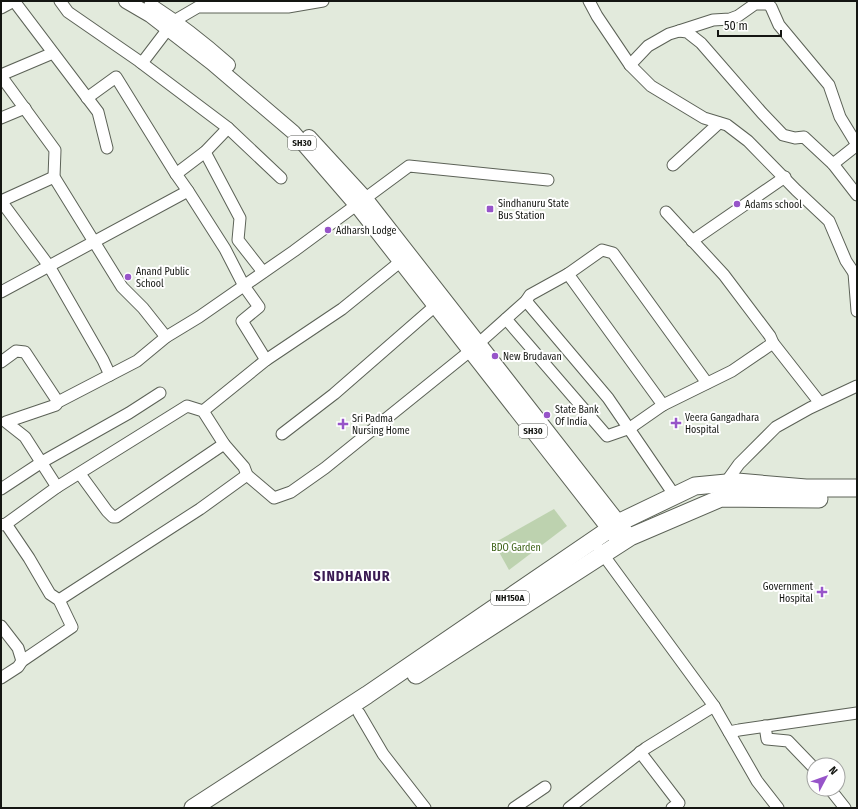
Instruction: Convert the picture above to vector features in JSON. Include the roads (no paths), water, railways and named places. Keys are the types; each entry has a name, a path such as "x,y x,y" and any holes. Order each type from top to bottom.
{"highway":[{"name":"NH150A","path":"193,808 598,547 625,540 737,482 806,488 857,488"},
{"name":"NH150A","path":"213,808 359,713 598,547 614,526 695,486 722,491 857,499"}],"main road":[{"path":"126,1 150,15 198,38 312,139 474,347"},
{"path":"142,1 171,25"},
{"name":"SH30","path":"361,202 400,262 435,306 474,347 625,540"}],"street":[{"path":"1,8 14,1 98,112 107,148"},
{"path":"60,1 68,12 142,63 228,128 280,178"},
{"path":"142,63 171,25 198,7 288,4 322,1"},
{"path":"589,1 597,16 630,65 651,86 704,118 727,125 748,141 829,221 846,261 856,272 857,311"},
{"path":"630,65 648,46 669,34 713,20 730,19 738,16 755,4 768,4 771,7 779,25 829,85 840,117 857,145 833,164"},
{"path":"679,30 686,32 701,43 783,136 804,138 833,164 857,195"},
{"path":"53,53 1,75 55,150 54,176 122,287 143,308 166,337"},
{"path":"87,98 116,77 176,174 225,249 244,286 259,307 242,321 266,360"},
{"path":"1,118 25,108"},
{"path":"672,165 719,123"},
{"path":"176,174 205,152 228,128"},
{"path":"205,152 240,218 238,240 263,272"},
{"path":"3,421 56,406 58,402 137,361 166,337 294,251 409,166 548,180"},
{"path":"54,176 1,201 49,266 103,360 110,375"},
{"path":"692,241 785,177"},
{"path":"1,292 188,191"},
{"path":"666,212 724,275 770,336 773,344 820,403"},
{"path":"1,678 18,667 22,661 72,627 59,600 50,594 29,558 3,525 57,487 187,406 203,410 224,444 244,467 247,475 274,498 291,492 325,468 474,347 526,301 530,295 568,274 602,250 613,253 707,384"},
{"path":"203,410 266,360 342,310 400,262"},
{"path":"568,274 663,405"},
{"path":"526,301 608,398 630,428 675,496"},
{"path":"282,434 334,394 435,306"},
{"path":"506,319 607,436 630,428 663,405 732,371 773,344"},
{"path":"1,362 16,351 25,352 58,402"},
{"path":"722,491 739,464 776,427 820,403 857,386"},
{"path":"1,488 42,462 129,413 160,393"},
{"path":"3,421 25,437 57,487"},
{"path":"80,474 107,511 113,517 116,517 224,444"},
{"path":"59,600 200,509 247,475"},
{"path":"598,547 714,706 757,781 778,808"},
{"path":"1,626 18,648 22,661"},
{"path":"569,808 640,752 714,706"},
{"path":"359,713 383,754 425,808"},
{"path":"729,732 857,713"},
{"path":"765,726 767,739 788,741 806,760"},
{"path":"640,752 679,803 672,808"},
{"path":"514,808 545,787"},
{"path":"836,797 845,808"}],"place":[{"name":"Adams school","path":"737,204"},
{"name":"Sindhanuru State Bus Station","path":"490,209"},
{"name":"Adharsh Lodge","path":"328,230"},
{"name":"Anand Public School","path":"128,277"},
{"name":"New Brudavan","path":"495,356"},
{"name":"State Bank Of India","path":"547,415"},
{"name":"Veera Gangadhara Hospital","path":"676,423"},
{"name":"Sri Padma Nursing Home","path":"343,424"},
{"name":"Government Hospital","path":"822,592"}],"district":[{"name":"SINDHANUR","path":"352,576"}],"park label":[{"name":"BDO Garden","path":"516,547"}]}
